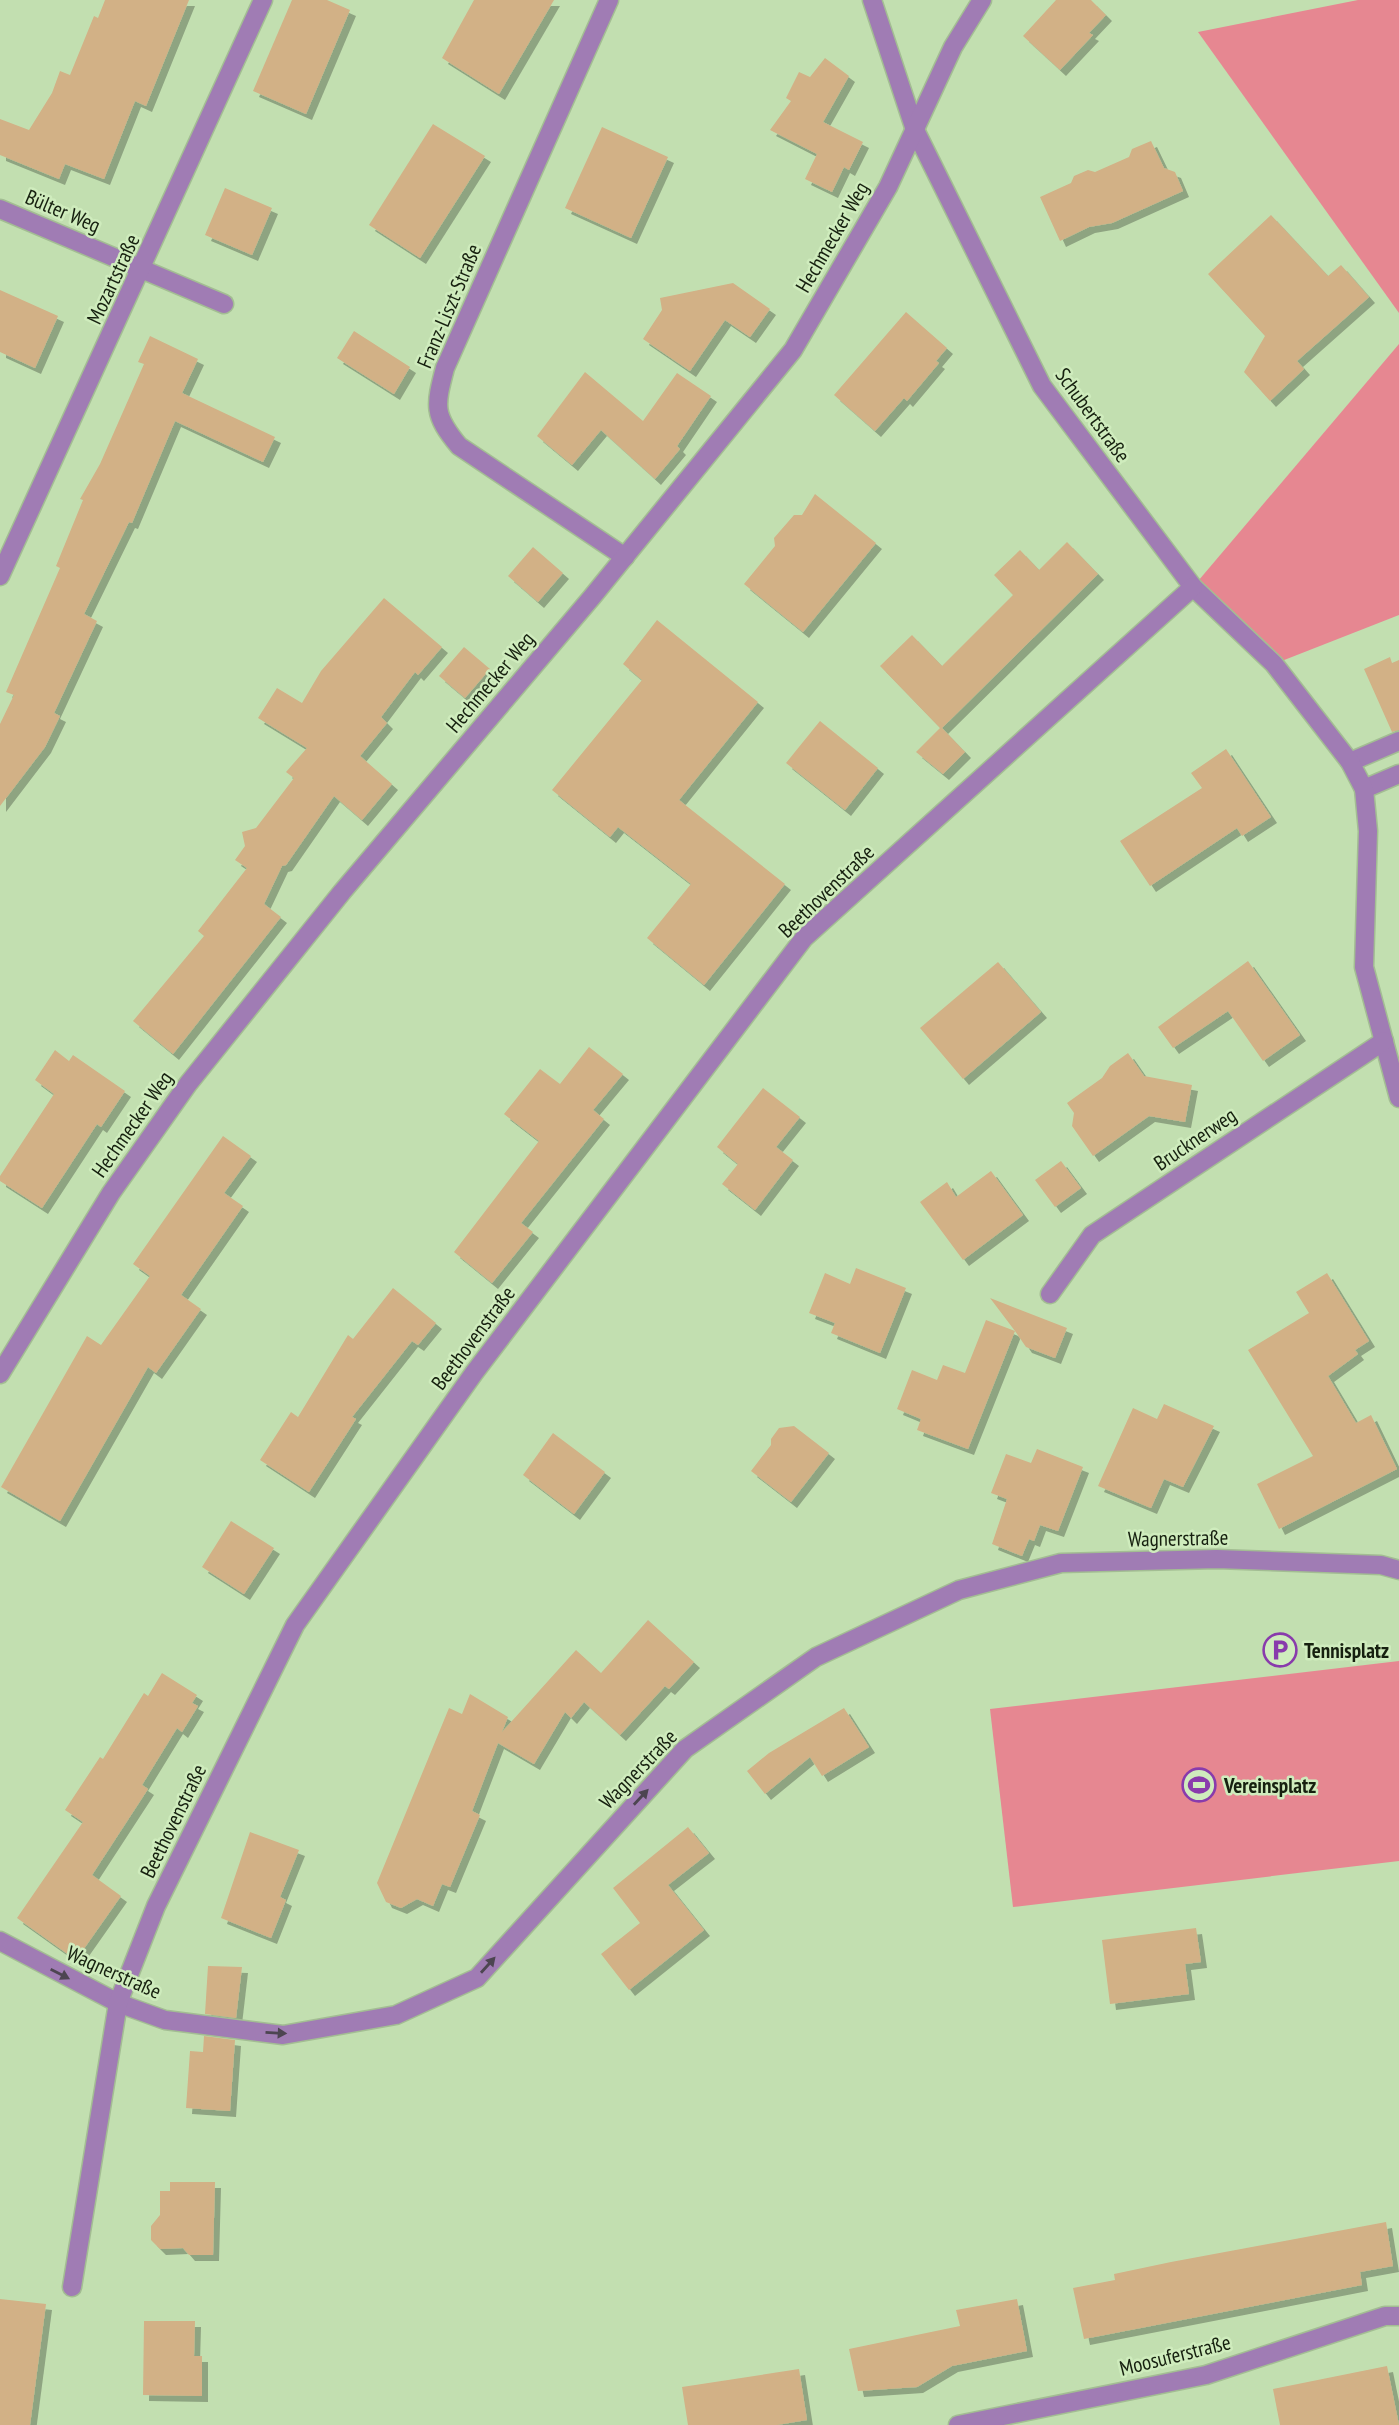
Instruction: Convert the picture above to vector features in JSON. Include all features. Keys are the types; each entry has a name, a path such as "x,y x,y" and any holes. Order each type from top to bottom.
{"street":[{"name":"Mozartstraße","path":"0,576 143,269 263,0"},
{"name":"Franz-Liszt-Straße","path":"609,0 445,368 437,398 441,424 459,446 625,557"},
{"name":"Schubertstraße","path":"872,0 915,130 1042,386 1193,587 1274,664 1350,762 1364,789 1368,831 1364,967 1399,1098"},
{"name":"Hechmecker Weg","path":"0,1374 111,1193 188,1084 342,892 625,557 793,350 888,187 953,47 982,0"},
{"name":"Bülter Weg","path":"0,209 224,304"},
{"name":"Beethovenstraße","path":"72,2287 118,2003 156,1906 295,1625 482,1361 804,938 1193,587"},
{"path":"1350,762 1399,741"},
{"path":"1364,789 1399,774"},
{"name":"Brucknerweg","path":"1050,1294 1092,1236 1384,1041"},
{"name":"Wagnerstraße","path":"0,1941 118,2003 165,2020 283,2035 396,2015 477,1978 685,1749 816,1657 959,1590 1060,1563 1217,1559 1381,1565 1399,1570"},
{"name":"Moosuferstraße","path":"958,2425 1206,2375 1385,2316 1399,2316"}],"shaded area":[{"path":"1358,0 1399,0 1399,313 1198,32"},
{"path":"1399,344 1399,615 1274,664 1193,587"},
{"name":"Vereinsplatz","path":"1399,1661 1399,1861 1013,1907 990,1709"}],"building":[{"path":"105,0 189,0 146,106 135,101 104,179 65,164 59,179 0,155 0,119 29,130 52,93 60,71 70,75 94,16 98,18"},
{"path":"292,0 327,0 350,10 306,114 253,91"},
{"path":"474,0 554,0 499,94 442,58"},
{"path":"1056,0 1091,0 1106,15 1089,33 1093,35 1060,70 1023,36"},
{"path":"825,58 849,76 823,122 863,142 849,170 844,167 832,192 805,179 817,154 770,130 791,101 786,98 799,72 810,77"},
{"path":"433,124 485,156 420,258 369,225"},
{"path":"602,127 668,157 631,238 565,208"},
{"path":"1151,141 1164,168 1175,172 1183,191 1112,223 1089,227 1060,241 1040,197 1071,183 1074,176 1088,170 1095,172 1129,157 1132,149"},
{"path":"225,188 272,208 252,255 205,235"},
{"path":"1271,215 1328,276 1341,265 1369,297 1297,361 1304,369 1270,401 1244,372 1265,336 1208,274"},
{"path":"733,283 770,309 750,337 725,320 690,371 643,339 662,310 660,298"},
{"path":"0,290 58,316 35,368 0,352"},
{"path":"906,312 947,348 936,361 939,363 907,401 904,398 875,431 834,395"},
{"path":"354,331 410,367 394,394 337,358"},
{"path":"150,336 198,359 182,393 275,437 263,462 175,421 132,523 129,522 84,614 97,621 54,713 60,716 45,747 0,806 0,724 14,695 6,692 60,568 56,566 83,500 80,499 100,464 144,364 138,362"},
{"path":"585,372 643,421 677,373 711,396 677,446 680,449 655,479 601,430 572,465 537,436"},
{"path":"815,494 876,543 803,632 744,584 775,546 774,538 794,515 802,515"},
{"path":"1067,542 1098,574 942,728 965,752 943,774 916,752 940,728 880,666 912,635 942,666 1013,595 994,575 1020,550 1039,570"},
{"path":"533,547 563,573 538,602 508,576"},
{"path":"384,598 442,647 418,675 415,672 381,717 387,723 360,756 392,784 362,820 334,796 286,865 282,866 264,904 281,917 173,1054 133,1021 204,936 198,931 247,868 235,860 245,846 242,832 256,828 294,778 286,772 307,748 258,718 277,688 302,703 321,671"},
{"path":"657,620 758,702 679,800 785,884 704,985 647,938 691,884 618,827 610,837 552,790 642,680 623,664"},
{"path":"464,647 490,669 465,698 439,676"},
{"path":"1390,657 1392,663 1399,660 1399,730 1392,732 1364,669"},
{"path":"820,721 878,768 845,810 786,763"},
{"path":"1226,749 1271,817 1242,836 1237,828 1150,886 1120,841 1202,788 1191,773"},
{"path":"1248,961 1300,1035 1263,1061 1228,1011 1173,1048 1158,1027"},
{"path":"998,962 1041,1012 963,1079 920,1028"},
{"path":"589,1047 623,1074 593,1110 604,1119 521,1223 533,1232 492,1283 454,1252 539,1141 504,1114 540,1069 560,1084"},
{"path":"55,1050 69,1061 73,1055 125,1091 101,1127 97,1124 42,1208 0,1181 0,1176 54,1094 35,1080"},
{"path":"1128,1053 1144,1076 1192,1085 1185,1122 1149,1116 1093,1156 1072,1126 1074,1113 1067,1103 1102,1078 1110,1066"},
{"path":"763,1088 800,1117 776,1147 793,1160 755,1210 722,1184 738,1164 717,1147"},
{"path":"223,1136 251,1156 224,1193 243,1206 181,1295 201,1309 156,1373 148,1367 60,1521 1,1487 87,1336 101,1345 150,1276 133,1264"},
{"path":"1061,1161 1081,1188 1055,1207 1035,1180"},
{"path":"991,1171 1023,1215 963,1260 920,1202 947,1182 956,1197"},
{"path":"856,1268 906,1288 880,1353 831,1333 835,1323 809,1313 825,1273 850,1284"},
{"path":"1327,1273 1369,1341 1355,1350 1358,1354 1328,1376 1356,1423 1371,1415 1397,1469 1279,1529 1257,1484 1313,1456 1248,1350 1309,1313 1296,1292"},
{"path":"393,1288 436,1323 418,1345 412,1341 352,1417 356,1419 309,1492 260,1460 291,1412 298,1417 348,1335 353,1339"},
{"path":"990,1298 1067,1328 1055,1358 1026,1347"},
{"path":"986,1320 1015,1331 968,1449 917,1430 921,1419 897,1409 912,1370 937,1380 943,1365 965,1373"},
{"path":"1164,1404 1214,1426 1183,1487 1164,1479 1151,1508 1098,1486 1133,1408 1157,1419"},
{"path":"794,1426 829,1453 791,1502 751,1471 771,1445 771,1439 779,1428"},
{"path":"553,1433 605,1472 574,1514 523,1475"},
{"path":"1037,1449 1083,1467 1058,1531 1040,1525 1034,1541 1029,1539 1022,1556 992,1544 1007,1499 991,1493 1006,1454 1031,1463"},
{"path":"231,1521 274,1548 244,1594 202,1567"},
{"path":"648,1620 694,1662 669,1689 665,1686 620,1735 584,1702 571,1718 565,1712 534,1764 498,1743 472,1811 480,1815 450,1887 442,1884 433,1906 417,1899 401,1908 386,1902 377,1883 449,1708 462,1714 470,1694 508,1717 502,1732 576,1650 601,1673"},
{"path":"162,1673 197,1695 192,1703 198,1706 182,1732 177,1728 142,1785 148,1789 92,1875 121,1896 76,1960 17,1918 83,1822 65,1810 100,1757 103,1759 144,1693 148,1696"},
{"path":"844,1708 869,1747 822,1776 810,1757 765,1794 747,1771 769,1753"},
{"path":"688,1827 709,1853 668,1885 704,1930 629,1990 601,1954 640,1923 613,1888"},
{"path":"250,1832 299,1850 280,1897 286,1900 271,1938 221,1918"},
{"path":"1196,1928 1201,1962 1185,1964 1189,1994 1110,2004 1102,1940"},
{"path":"208,1966 242,1967 236,2018 205,2014"},
{"path":"204,2036 235,2040 230,2111 186,2108 190,2051 203,2052"},
{"path":"170,2182 215,2182 213,2255 189,2255 183,2248 160,2249 151,2240 151,2226 160,2215 160,2191 170,2191"},
{"path":"1386,2222 1393,2266 1360,2272 1362,2285 1084,2339 1073,2288 1115,2280 1114,2274"},
{"path":"0,2299 46,2304 30,2425 0,2425"},
{"path":"1017,2299 1027,2351 952,2366 917,2387 858,2391 849,2349 960,2326 956,2310"},
{"path":"144,2321 195,2321 194,2356 202,2356 202,2396 143,2395"},
{"path":"1387,2366 1399,2425 1280,2425 1273,2389"},
{"path":"799,2369 807,2420 777,2425 688,2425 682,2387"}],"place":[{"name":"Tennisplatz","path":"1280,1650"},
{"name":"Vereinsplatz","path":"1199,1785"}]}
